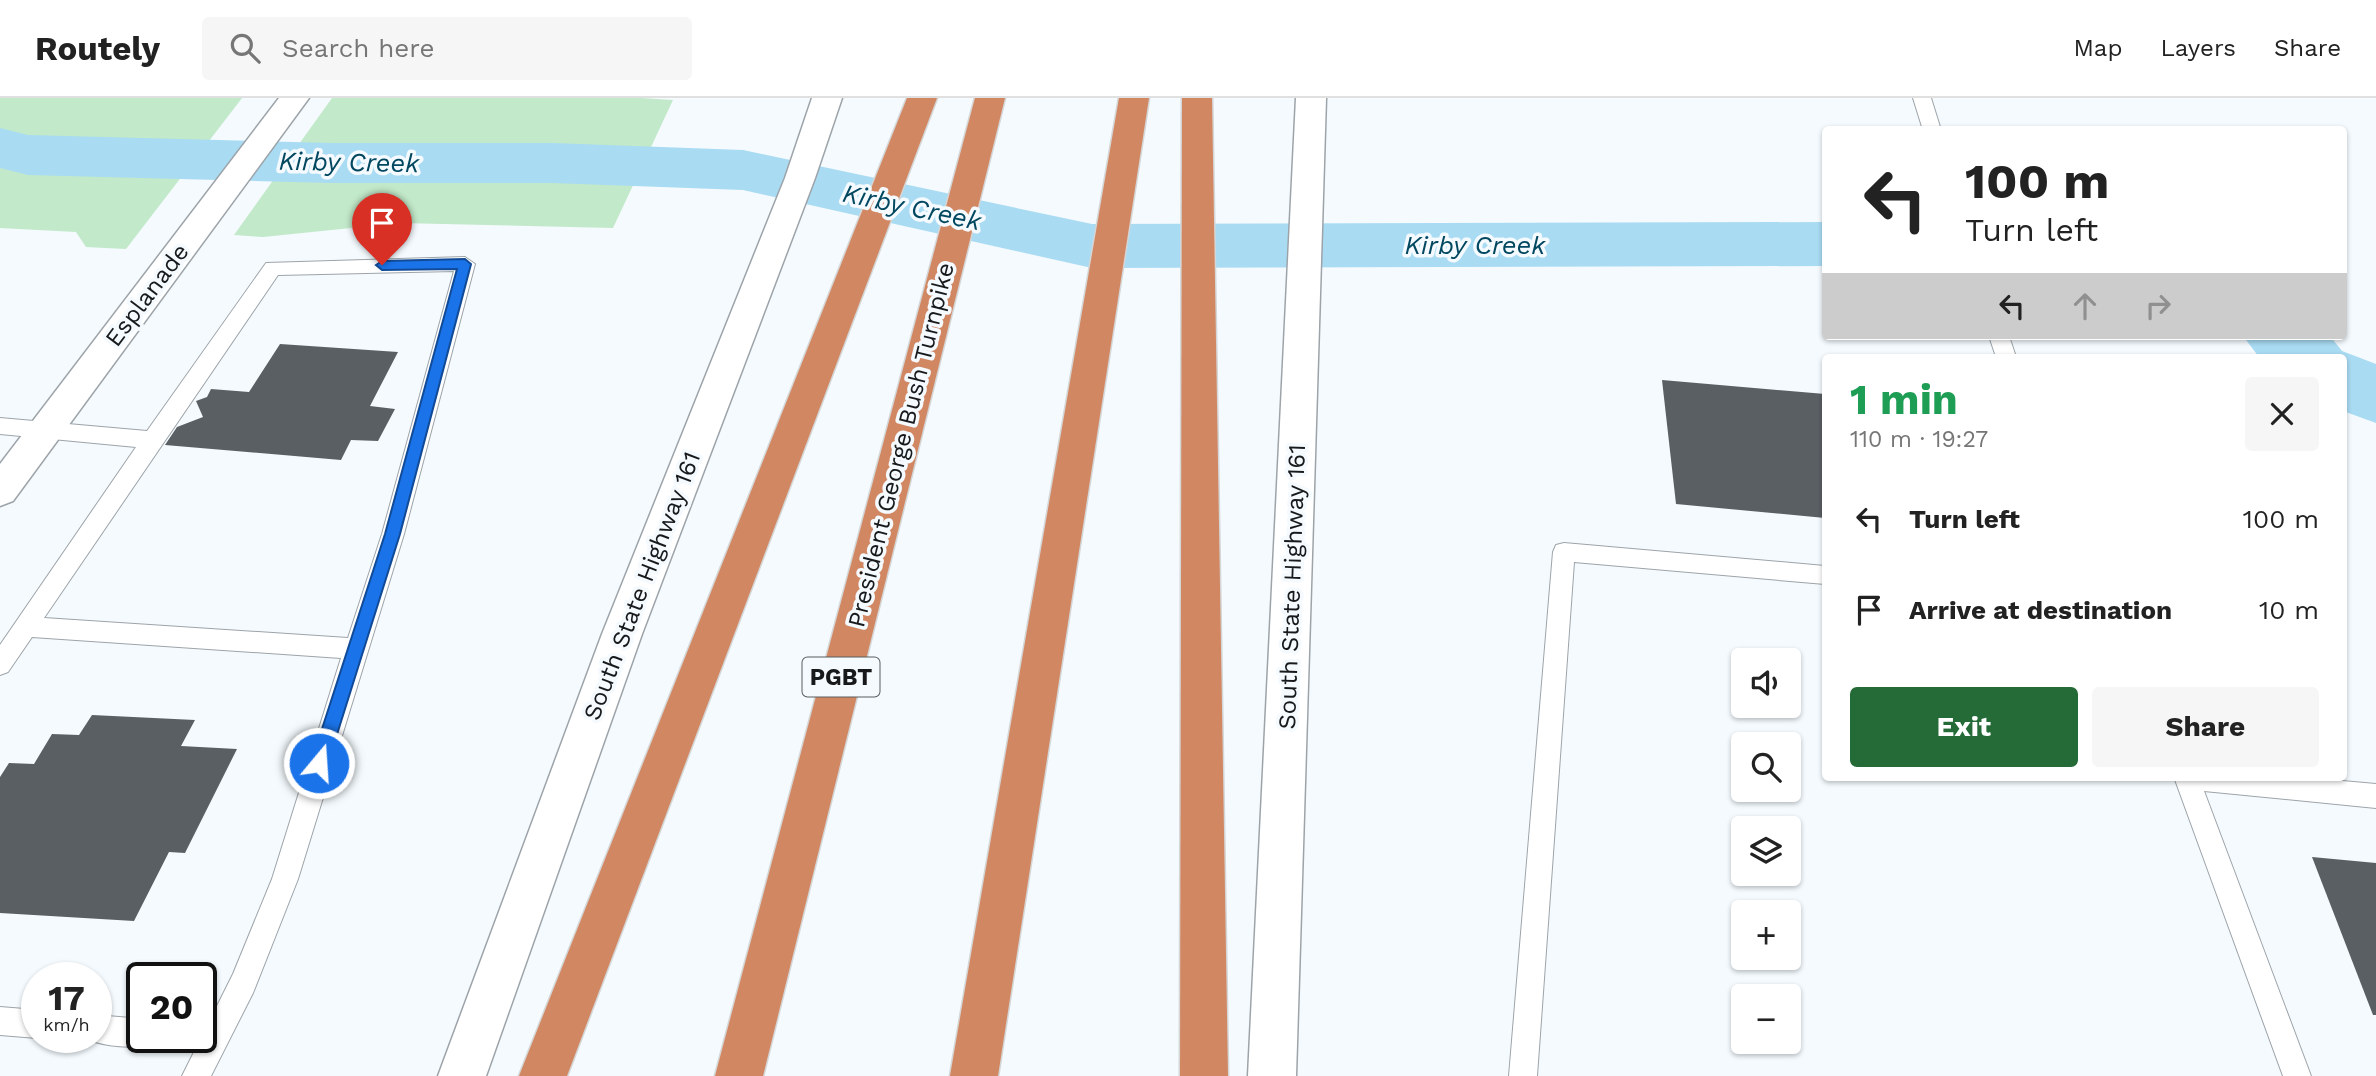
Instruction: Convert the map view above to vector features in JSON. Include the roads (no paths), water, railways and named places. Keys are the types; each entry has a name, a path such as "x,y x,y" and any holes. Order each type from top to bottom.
{"highway":[{"path":"543,1076 921,100"},
{"name":"President George Bush Turnpike","path":"739,1076 989,102"},
{"path":"1197,106 1204,1076"},
{"path":"974,1076 1132,107"}],"main road":[{"name":"Esplanade","path":"0,491 294,98"},
{"name":"South State Highway 161","path":"462,1076 622,634 800,178 827,98"},
{"name":"South State Highway 161","path":"1272,1076 1311,98"}],"lane":[{"path":"1922,98 1931,126"},
{"path":"0,665 152,440 273,268 465,264 393,534 285,879 243,983 217,1021"},
{"path":"0,426 152,440"},
{"path":"1523,1076 1564,552 1822,575"},
{"path":"26,627 356,649"},
{"path":"2188,781 2297,1076"},
{"path":"2227,781 2376,796"},
{"path":"0,1021 21,1023"},
{"path":"196,1076 201,1053"}],"waterway":[{"name":"Kirby Creek","path":"0,148 28,155 331,163 552,163 743,170 1092,246 1822,244"},
{"name":"Kirby Creek","path":"2283,340 2306,354"},
{"name":"Kirby Creek","path":"2347,379 2376,397"}]}
